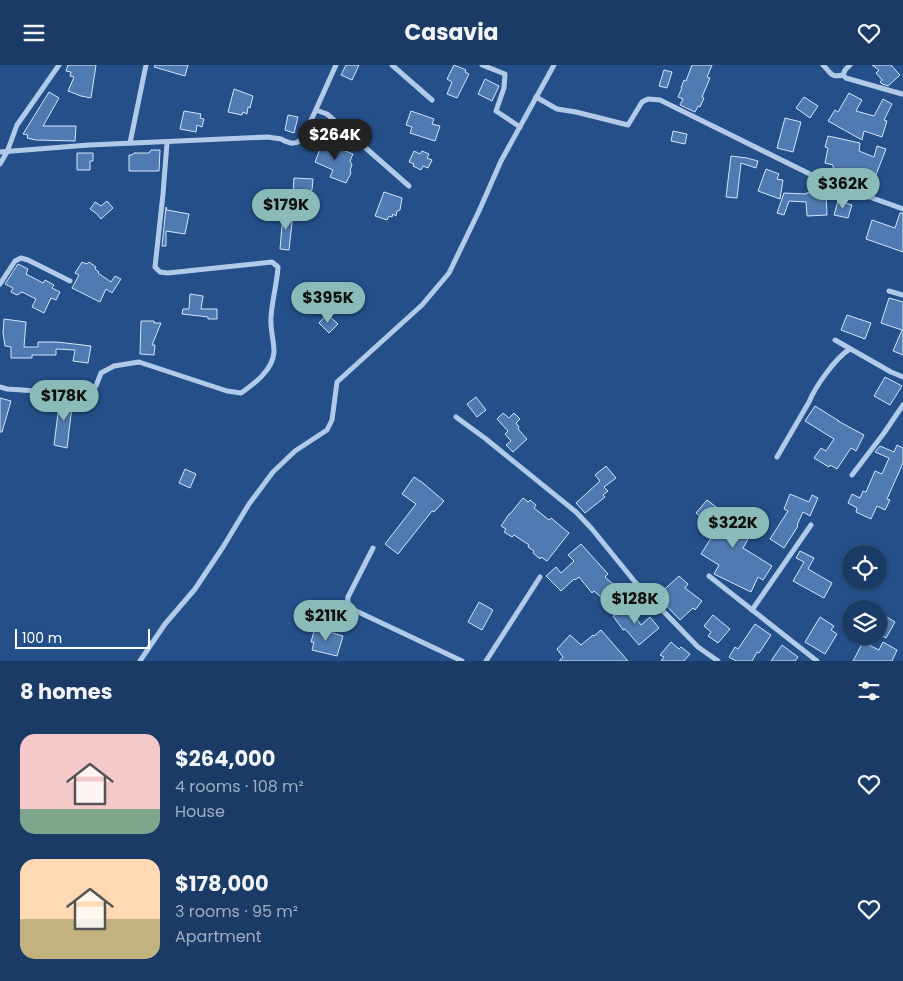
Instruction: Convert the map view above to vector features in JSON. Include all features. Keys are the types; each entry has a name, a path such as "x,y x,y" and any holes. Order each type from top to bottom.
{"street":[{"path":"0,164 7,152 17,125 60,65"},
{"path":"130,143 146,65"},
{"path":"0,152 89,145 268,137 281,139 287,143 297,142 304,136 336,65"},
{"path":"392,65 432,100"},
{"path":"482,65 505,74 504,88 496,111 520,127"},
{"path":"140,661 165,624 195,589 249,504 272,472 295,451 327,431 333,414 337,382 422,305 448,273 480,211 501,161 554,65"},
{"path":"824,65 836,77 843,75 850,65"},
{"path":"843,75 846,78 902,94"},
{"path":"536,97 557,109 628,125 642,102 648,99 660,100 822,180 903,209"},
{"path":"316,111 327,114 409,186"},
{"path":"0,387 82,394 91,393 101,373 114,366 139,362 227,391 241,393 255,384 270,365 274,353 271,317 278,267 272,263 258,263 168,273 160,272 154,267 167,143"},
{"path":"0,284 15,261 20,258 28,260 70,281"},
{"path":"889,291 903,295"},
{"path":"835,340 903,377"},
{"path":"777,457 810,402 812,393 840,356 850,349"},
{"path":"852,475 903,405"},
{"path":"456,417 576,512 635,583 698,647 718,661"},
{"path":"752,610 811,525"},
{"path":"373,548 348,597 349,606 462,661"},
{"path":"709,576 817,661"},
{"path":"486,661 540,577"}],"building":[{"path":"68,65 96,65 91,98 68,91 74,77 70,76 71,72 66,71"},
{"path":"155,65 188,65 185,76 154,67"},
{"path":"346,65 359,65 352,80 341,75"},
{"path":"454,65 466,70 465,72 469,74 457,98 447,94 452,82 447,79"},
{"path":"692,65 712,65 707,77 710,78 702,97 704,98 700,107 698,106 695,112 680,105 683,99 678,97"},
{"path":"872,65 891,65 900,75 888,86 882,84 880,82 882,80 876,73 879,70"},
{"path":"664,70 672,72 667,88 659,86"},
{"path":"485,79 499,86 492,101 478,94"},
{"path":"234,89 253,96 247,114 243,112 242,115 228,112"},
{"path":"49,92 59,98 43,126 76,126 75,141 36,140 27,138 28,135 23,134"},
{"path":"849,93 862,100 856,111 874,116 883,99 892,104 884,120 887,121 882,137 864,131 862,140 828,121 835,110 838,112"},
{"path":"804,97 818,106 810,118 796,108"},
{"path":"184,111 201,114 200,118 204,119 202,127 197,125 196,132 180,129"},
{"path":"411,111 434,119 432,124 440,126 435,141 410,133 412,127 406,125"},
{"path":"288,115 298,117 294,133 285,130"},
{"path":"785,118 801,122 793,152 777,148"},
{"path":"673,131 687,134 685,144 671,141"},
{"path":"828,136 860,143 859,151 874,157 877,146 886,149 874,180 849,171 849,178 834,178 833,165 825,163 828,148 825,147"},
{"path":"325,137 332,140 331,143 335,147 353,154 350,161 352,165 351,173 346,183 330,177 333,170 315,162"},
{"path":"151,150 160,150 159,171 129,171 129,155 149,153"},
{"path":"414,151 420,154 422,151 429,154 427,158 432,160 428,168 423,166 421,170 409,162"},
{"path":"77,153 93,153 93,161 90,161 90,170 77,170"},
{"path":"731,156 758,161 756,168 741,163 737,198 726,197"},
{"path":"766,169 779,174 777,179 783,180 780,199 758,191"},
{"path":"294,178 313,179 312,190 308,197 299,199 298,192 293,193"},
{"path":"384,192 402,198 400,210 397,211 396,216 393,214 387,220 375,216"},
{"path":"826,192 827,215 807,216 806,202 789,201 784,215 777,213 784,193 806,194"},
{"path":"107,201 113,208 101,219 90,209 95,202 101,206"},
{"path":"838,201 852,205 848,218 834,215"},
{"path":"166,207 167,210 189,214 185,234 166,231 166,246 162,246"},
{"path":"283,213 293,214 289,250 280,249"},
{"path":"900,213 903,213 903,252 866,239 872,220 895,228"},
{"path":"82,262 87,264 89,262 96,267 95,269 98,273 111,282 115,276 121,279 112,293 106,289 100,302 72,288 79,275 75,273"},
{"path":"18,264 28,269 26,274 43,283 45,280 54,285 52,288 60,292 56,300 51,298 44,313 32,307 36,299 22,292 17,295 11,292 13,288 5,284"},
{"path":"190,294 203,296 201,309 217,309 217,319 182,314 183,309 189,309"},
{"path":"889,298 903,302 903,355 893,351 902,330 881,323"},
{"path":"327,314 338,324 329,333 319,323"},
{"path":"847,315 871,323 865,339 841,330"},
{"path":"4,319 26,322 24,347 38,347 38,342 91,346 88,363 73,361 75,350 56,349 56,355 32,355 32,358 11,358 11,347 5,346 3,333"},
{"path":"141,321 161,323 152,345 155,345 154,355 140,354"},
{"path":"885,377 902,386 890,405 874,396"},
{"path":"60,397 73,398 67,448 54,445"},
{"path":"476,397 486,410 477,417 467,404"},
{"path":"0,398 11,401 2,432 0,432"},
{"path":"815,406 864,435 856,451 851,448 837,469 830,465 829,467 814,458 821,448 826,451 834,439 805,421"},
{"path":"503,413 509,418 514,413 520,419 516,423 519,427 518,429 527,439 513,452 506,445 511,441 505,434 508,431 497,419"},
{"path":"897,445 903,448 903,463 887,499 890,500 885,510 877,506 871,519 856,512 857,508 848,503 852,494 860,498 863,491 866,492 875,471 882,474 889,458 875,452 880,446 894,452"},
{"path":"606,466 616,478 604,487 608,491 603,495 605,497 585,513 576,503 600,481 595,475"},
{"path":"185,469 196,474 190,488 179,483"},
{"path":"414,477 444,501 434,512 432,511 398,554 385,544 416,504 402,494"},
{"path":"790,494 809,502 812,495 818,498 810,516 803,512 798,526 784,548 770,539 788,511 784,509"},
{"path":"523,498 528,502 530,500 536,505 534,508 549,520 551,518 569,533 547,561 541,557 540,559 533,553 534,551 528,547 529,545 514,535 512,537 504,532 506,529 501,526"},
{"path":"707,500 720,510 718,513 739,526 745,517 762,527 758,535 752,532 743,548 772,566 763,580 758,577 751,592 714,574 719,565 701,554 718,525 696,513"},
{"path":"581,544 608,574 605,577 623,593 611,606 594,591 592,593 579,577 561,591 546,576 556,567 561,573 574,561 568,555"},
{"path":"800,551 814,558 808,569 832,583 824,598 793,581 804,562 796,558"},
{"path":"679,576 688,584 685,588 702,601 695,610 693,608 680,620 657,596"},
{"path":"479,602 493,610 482,630 468,622"},
{"path":"628,606 641,625 650,617 659,628 639,645 625,629 623,630 613,616"},
{"path":"310,610 323,612 321,624 308,621"},
{"path":"713,615 730,629 718,643 708,636 711,632 704,626"},
{"path":"820,617 834,626 831,630 837,634 825,654 805,642"},
{"path":"887,617 895,622 887,636"},
{"path":"755,624 771,635 759,653 757,652 752,661 736,661 729,657 735,647 738,649"},
{"path":"315,628 343,636 337,656 312,650 314,642 311,642"},
{"path":"601,630 628,661 559,661 563,657 557,649 570,635 581,645"},
{"path":"671,642 679,649 681,647 690,654 684,661 661,661 664,657 660,655"},
{"path":"887,644 897,650 892,661 853,661 861,645 869,645 879,650 882,645"},
{"path":"782,645 798,657 795,661 771,661"}]}
